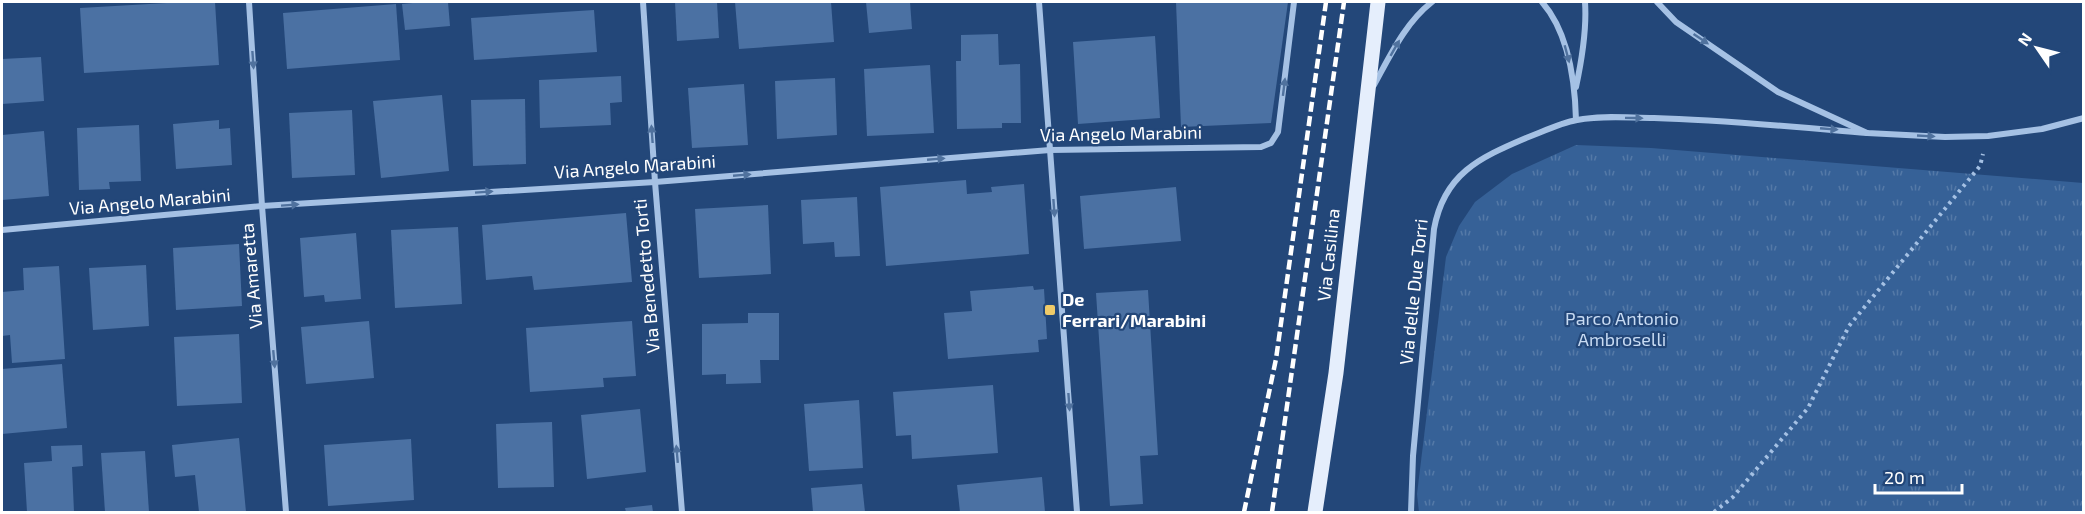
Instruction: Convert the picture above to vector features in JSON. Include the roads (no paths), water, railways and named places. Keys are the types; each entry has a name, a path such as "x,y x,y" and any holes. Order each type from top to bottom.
{"main road":[{"name":"Via Casilina","path":"1315,513 1336,373 1378,2"}],"street":[{"name":"Via Amaretta","path":"249,2 286,513"},
{"name":"Via Benedetto Torti","path":"643,2 682,513"},
{"path":"1039,2 1077,513"},
{"name":"Via Angelo Marabini","path":"2,230 262,206 655,182 1050,150 1262,147 1271,143 1278,132 1294,2"},
{"path":"1366,98 1404,32 1432,2"},
{"path":"1542,2 1549,10 1561,34 1575,92 1576,120"},
{"path":"1575,92 1583,49 1585,2"},
{"path":"1657,2 1676,22 1778,92 1867,133"},
{"name":"Via delle Due Torri","path":"1411,513 1413,456 1434,229 1441,203 1458,177 1481,159 1544,131 1576,120 1603,117 1714,120 1945,137 1988,136 2042,129 2083,118"}],"railway":[{"path":"1244,512 1276,359 1326,2"},
{"path":"1272,512 1344,2"}],"place":[{"name":"De Ferrari/Marabini","path":"1050,310"}],"park label":[{"name":"Parco Antonio Ambroselli","path":"1622,329"}]}
